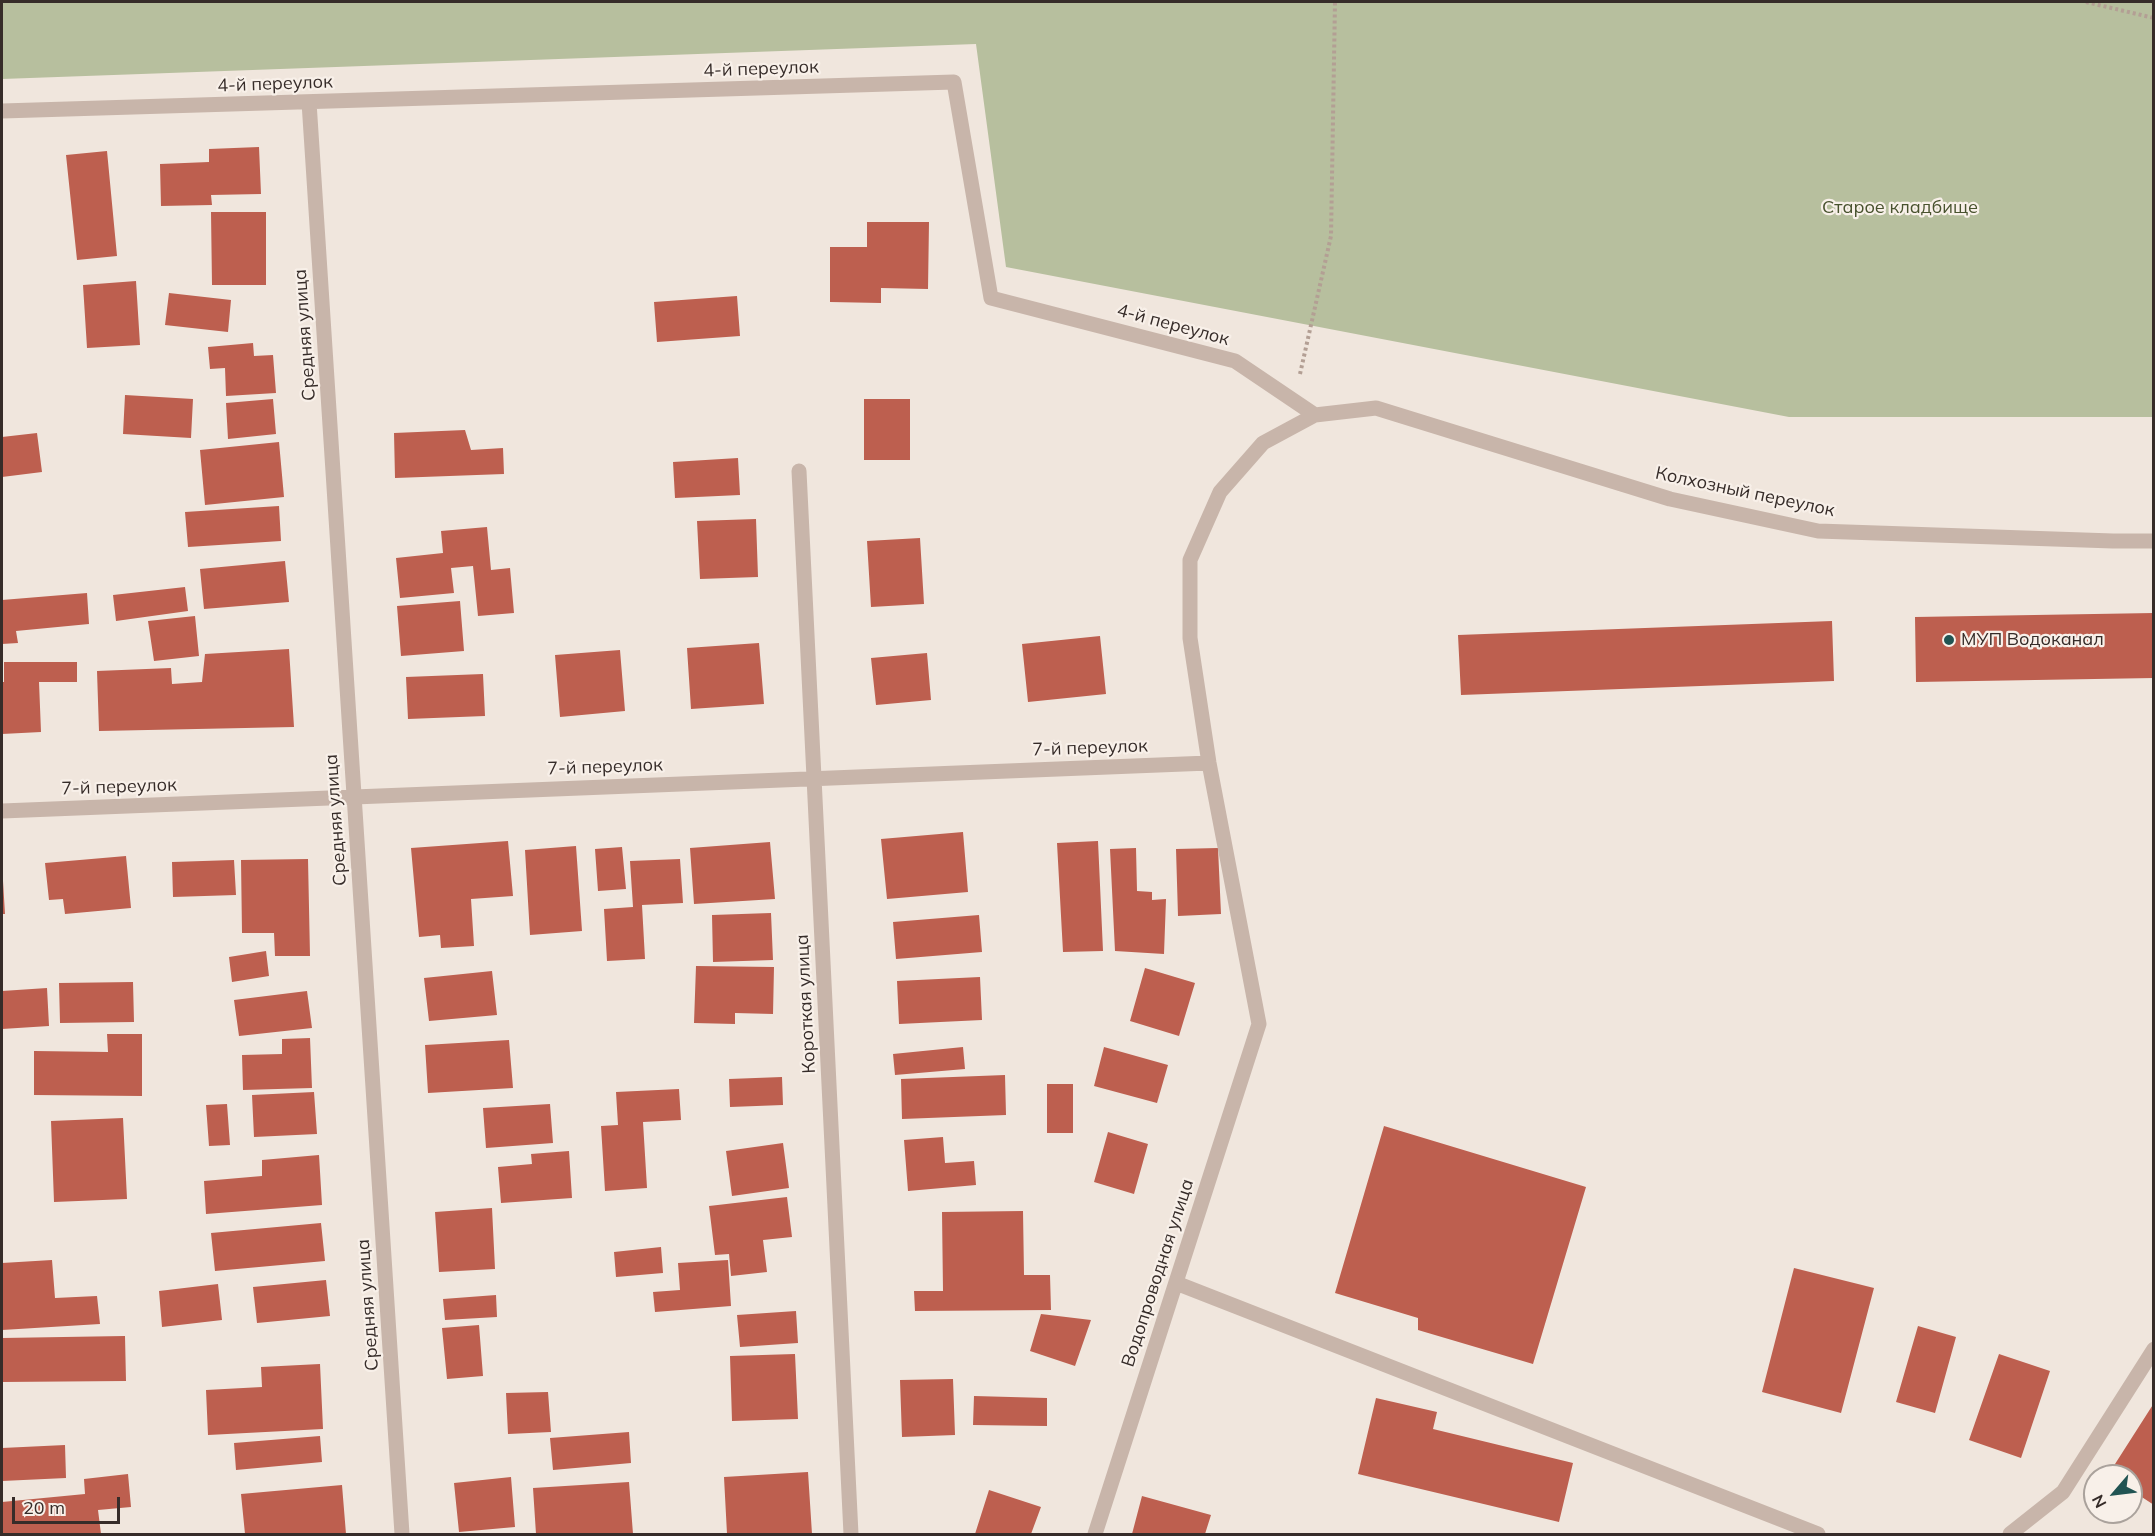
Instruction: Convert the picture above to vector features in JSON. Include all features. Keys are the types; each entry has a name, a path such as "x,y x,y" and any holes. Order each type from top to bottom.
{"street":[{"name":"4-й переулок","path":"2,111 954,82 991,298 1234,361 1315,415"},
{"name":"Средняя улица","path":"309,102 402,1534"},
{"name":"Колхозный переулок","path":"1315,415 1376,408 1670,499 1818,531 2154,541"},
{"path":"1209,763 1190,638 1190,560 1220,492 1263,444 1315,415"},
{"name":"Короткая улица","path":"799,471 851,1534"},
{"name":"7-й переулок","path":"2,811 1209,763"},
{"name":"Водопроводная улица","path":"1095,1534 1259,1024 1209,763"},
{"path":"1176,1283 1818,1534"},
{"path":"2010,1534 2063,1492 2154,1349"}],"path":[{"path":"1294,401 1331,236 1335,2"},
{"path":"2086,2 2154,18"}],"green space":[{"name":"Старое кладбище","path":"2,2 2153,2 2153,417 1789,417 1006,267 976,44 2,79"}],"building":[{"path":"259,147 261,194 211,195 212,205 161,206 160,164 209,162 209,149"},
{"path":"107,151 117,256 77,260 66,155"},
{"path":"211,212 266,212 266,285 212,285"},
{"path":"867,222 929,222 928,289 881,288 881,303 830,302 830,247 867,247"},
{"path":"136,281 140,345 87,348 83,285"},
{"path":"169,293 231,300 228,332 165,325"},
{"path":"737,296 740,336 657,342 654,302"},
{"path":"253,343 254,356 273,355 276,393 226,396 225,368 210,369 208,347"},
{"path":"125,395 193,399 191,438 123,434"},
{"path":"273,399 276,434 228,439 226,403"},
{"path":"864,399 910,399 910,460 864,460"},
{"path":"465,430 471,450 503,448 504,474 395,478 394,433"},
{"path":"37,433 42,472 2,477 2,437"},
{"path":"279,442 284,497 205,505 200,450"},
{"path":"738,458 740,495 675,498 673,462"},
{"path":"279,506 281,541 188,547 185,512"},
{"path":"756,519 758,577 700,579 697,521"},
{"path":"487,527 491,570 510,568 514,613 478,616 473,566 451,568 454,593 400,598 396,558 443,553 441,531"},
{"path":"920,538 924,604 871,607 867,541"},
{"path":"285,561 289,602 204,609 200,569"},
{"path":"185,587 188,611 116,621 113,595"},
{"path":"87,593 89,624 16,631 18,643 2,644 2,600"},
{"path":"460,601 464,651 401,656 397,606"},
{"path":"2154,613 2154,678 1916,682 1915,617"},
{"path":"195,616 199,656 154,661 148,621"},
{"path":"1832,621 1834,681 1461,695 1458,635"},
{"path":"1100,636 1106,694 1028,702 1022,644"},
{"path":"759,643 764,704 691,709 687,648"},
{"path":"289,649 294,727 99,731 97,671 171,668 172,684 202,682 205,654"},
{"path":"620,650 625,711 560,717 555,655"},
{"path":"927,653 931,700 876,705 871,658"},
{"path":"4,662 77,662 77,682 39,682 41,732 2,734"},
{"path":"483,674 485,716 408,719 406,677"},
{"path":"963,832 968,892 887,899 881,839"},
{"path":"508,841 513,896 471,899 474,946 441,948 440,935 419,937 411,848"},
{"path":"1098,841 1103,951 1063,952 1057,843"},
{"path":"770,842 775,899 694,904 690,848"},
{"path":"576,846 582,931 530,935 525,850"},
{"path":"622,847 626,889 598,891 595,849"},
{"path":"1136,848 1137,891 1152,892 1152,900 1166,899 1164,954 1115,951 1110,849"},
{"path":"1218,848 1221,914 1178,916 1176,849"},
{"path":"126,856 131,908 65,914 63,899 49,900 45,863"},
{"path":"308,859 310,956 275,956 274,933 242,933 241,860"},
{"path":"680,859 683,903 642,905 645,959 607,961 604,909 633,907 630,861"},
{"path":"234,860 236,895 173,897 172,862"},
{"path":"3,881 5,914 2,914"},
{"path":"771,913 773,960 713,962 712,915"},
{"path":"979,915 982,952 896,959 893,922"},
{"path":"266,951 269,976 232,982 229,957"},
{"path":"696,966 774,967 773,1014 735,1013 735,1024 694,1023"},
{"path":"1145,968 1195,983 1179,1036 1130,1021"},
{"path":"492,971 497,1015 429,1021 424,978"},
{"path":"980,977 982,1020 899,1024 897,981"},
{"path":"133,982 134,1022 60,1023 59,983"},
{"path":"47,988 49,1026 2,1029 2,991"},
{"path":"307,991 312,1028 239,1036 234,1000"},
{"path":"107,1034 142,1034 142,1096 34,1095 34,1051 108,1052"},
{"path":"310,1038 312,1088 243,1090 242,1055 282,1054 282,1039"},
{"path":"509,1040 513,1088 428,1093 425,1045"},
{"path":"963,1047 965,1069 895,1075 893,1054"},
{"path":"1104,1047 1168,1065 1157,1103 1094,1086"},
{"path":"1005,1075 1006,1115 902,1119 901,1079"},
{"path":"782,1077 783,1105 730,1107 729,1079"},
{"path":"1047,1084 1073,1084 1073,1133 1047,1133"},
{"path":"679,1089 681,1120 643,1122 647,1188 605,1191 601,1126 618,1125 616,1092"},
{"path":"314,1092 317,1134 254,1137 252,1095"},
{"path":"227,1104 230,1145 209,1146 206,1105"},
{"path":"550,1104 553,1143 486,1148 483,1108"},
{"path":"123,1118 127,1199 54,1202 51,1121"},
{"path":"1384,1126 1586,1187 1533,1364 1418,1330 1418,1318 1335,1293"},
{"path":"1108,1132 1148,1144 1134,1194 1094,1182"},
{"path":"943,1137 945,1163 974,1161 976,1185 908,1191 904,1140"},
{"path":"783,1143 789,1188 732,1196 726,1151"},
{"path":"569,1151 572,1198 501,1203 498,1167 532,1164 531,1154"},
{"path":"319,1155 322,1205 206,1214 204,1181 262,1176 262,1160"},
{"path":"787,1197 792,1237 763,1240 767,1272 731,1276 729,1254 715,1255 709,1206"},
{"path":"492,1208 495,1269 439,1272 435,1212"},
{"path":"1023,1211 1024,1275 1050,1275 1051,1310 915,1311 914,1291 943,1291 942,1212"},
{"path":"321,1223 325,1261 215,1271 211,1233"},
{"path":"661,1247 663,1273 616,1277 614,1252"},
{"path":"52,1260 55,1298 97,1296 100,1324 2,1330 2,1263"},
{"path":"728,1260 731,1306 655,1312 653,1292 680,1290 678,1263"},
{"path":"1794,1268 1874,1288 1841,1413 1762,1392"},
{"path":"326,1280 330,1316 257,1323 253,1287"},
{"path":"218,1284 222,1320 162,1327 159,1291"},
{"path":"496,1295 497,1317 445,1320 443,1299"},
{"path":"796,1311 798,1343 740,1347 737,1315"},
{"path":"1041,1314 1091,1320 1075,1366 1030,1351"},
{"path":"479,1325 483,1376 447,1379 442,1328"},
{"path":"1918,1326 1956,1337 1935,1413 1896,1402"},
{"path":"125,1336 126,1381 2,1382 2,1338"},
{"path":"795,1354 798,1419 732,1421 730,1356"},
{"path":"1999,1354 2050,1371 2021,1458 1969,1440"},
{"path":"320,1364 323,1429 208,1435 206,1390 262,1387 261,1367"},
{"path":"953,1379 955,1435 902,1437 900,1380"},
{"path":"548,1392 551,1432 508,1434 506,1393"},
{"path":"974,1396 1047,1398 1047,1426 973,1425"},
{"path":"1376,1398 1437,1412 1433,1429 1573,1463 1559,1522 1358,1474"},
{"path":"2154,1403 2154,1505 2143,1498 2143,1464 2115,1464"},
{"path":"629,1432 631,1463 553,1470 550,1438"},
{"path":"320,1436 322,1462 236,1470 234,1443"},
{"path":"65,1445 66,1478 2,1481 2,1448"},
{"path":"808,1472 812,1534 727,1534 724,1477"},
{"path":"128,1474 131,1507 98,1510 101,1534 2,1534 2,1502 85,1494 84,1479"},
{"path":"511,1477 515,1527 459,1532 454,1483"},
{"path":"629,1482 633,1534 536,1534 533,1488"},
{"path":"342,1485 346,1534 245,1534 241,1494"},
{"path":"989,1490 1041,1507 1031,1534 975,1534"},
{"path":"1142,1496 1211,1515 1205,1534 1132,1534"}],"place":[{"name":"МУП Водоканал","path":"1949,640"}]}
